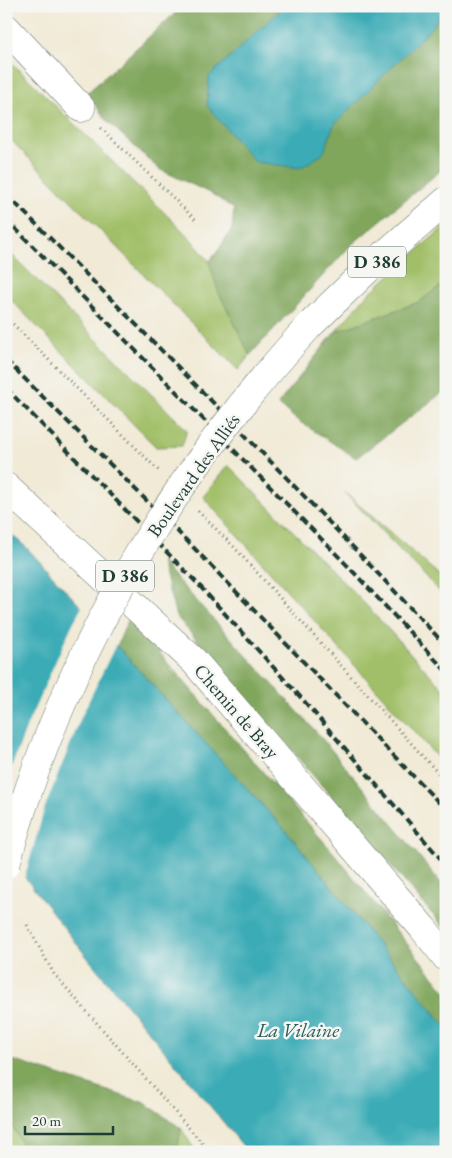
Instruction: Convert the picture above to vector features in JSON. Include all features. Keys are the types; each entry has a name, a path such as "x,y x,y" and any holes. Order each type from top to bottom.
{"main road":[{"path":"6,28 81,108"},
{"name":"Boulevard des Alliés","path":"6,864 19,816 53,727 98,627 132,565 198,462 246,399 310,326 369,268 446,201"},
{"name":"Chemin de Bray","path":"6,487 194,661 446,957"}],"path":[{"path":"81,108 196,220"},
{"path":"6,317 165,478"},
{"path":"192,505 234,547 446,782"},
{"path":"27,925 54,974 210,1152"}],"green space":[{"path":"183,6 446,6 446,34 444,40 446,40 446,166 351,245 250,355 218,291 209,261 232,229 234,209 212,194 159,169 106,120 87,93"},
{"path":"6,57 189,237 209,261 218,291 250,355 238,370 6,135"},
{"path":"446,225 446,282 419,302 335,332 366,296"},
{"path":"6,242 8,251 187,430 182,446 156,447 6,295"},
{"path":"446,282 446,390 356,458 297,420 278,404 335,332 419,302"},
{"path":"228,465 364,603 446,692 446,767 203,497"},
{"path":"344,492 446,581 446,598"},
{"path":"161,562 320,736 446,889 446,930 176,616"},
{"path":"130,615 167,662 332,851 446,992 446,1027 288,833 117,646"},
{"path":"6,1058 145,1103 181,1128 177,1152 21,1152 21,1142 6,1114"},
{"path":"6,1114 21,1142 21,1152 6,1152"},
{"path":"181,1128 196,1152 177,1152"}],"water":[{"path":"285,6 445,6 432,27 334,125 323,154 300,168 255,162 207,106 209,76"},
{"name":"La Vilaine","path":"6,530 28,549 288,833 446,1027 446,1152 248,1152 87,957 6,853"}],"pier":[{"path":"83,605 117,642 82,715 45,807 24,879 6,857 6,782 28,723 72,625"}],"railway":[{"path":"6,194 173,362 446,646"},
{"path":"6,219 344,562 446,671"},
{"path":"6,360 195,549 446,810"},
{"path":"6,388 197,583 304,701 446,865"}]}
